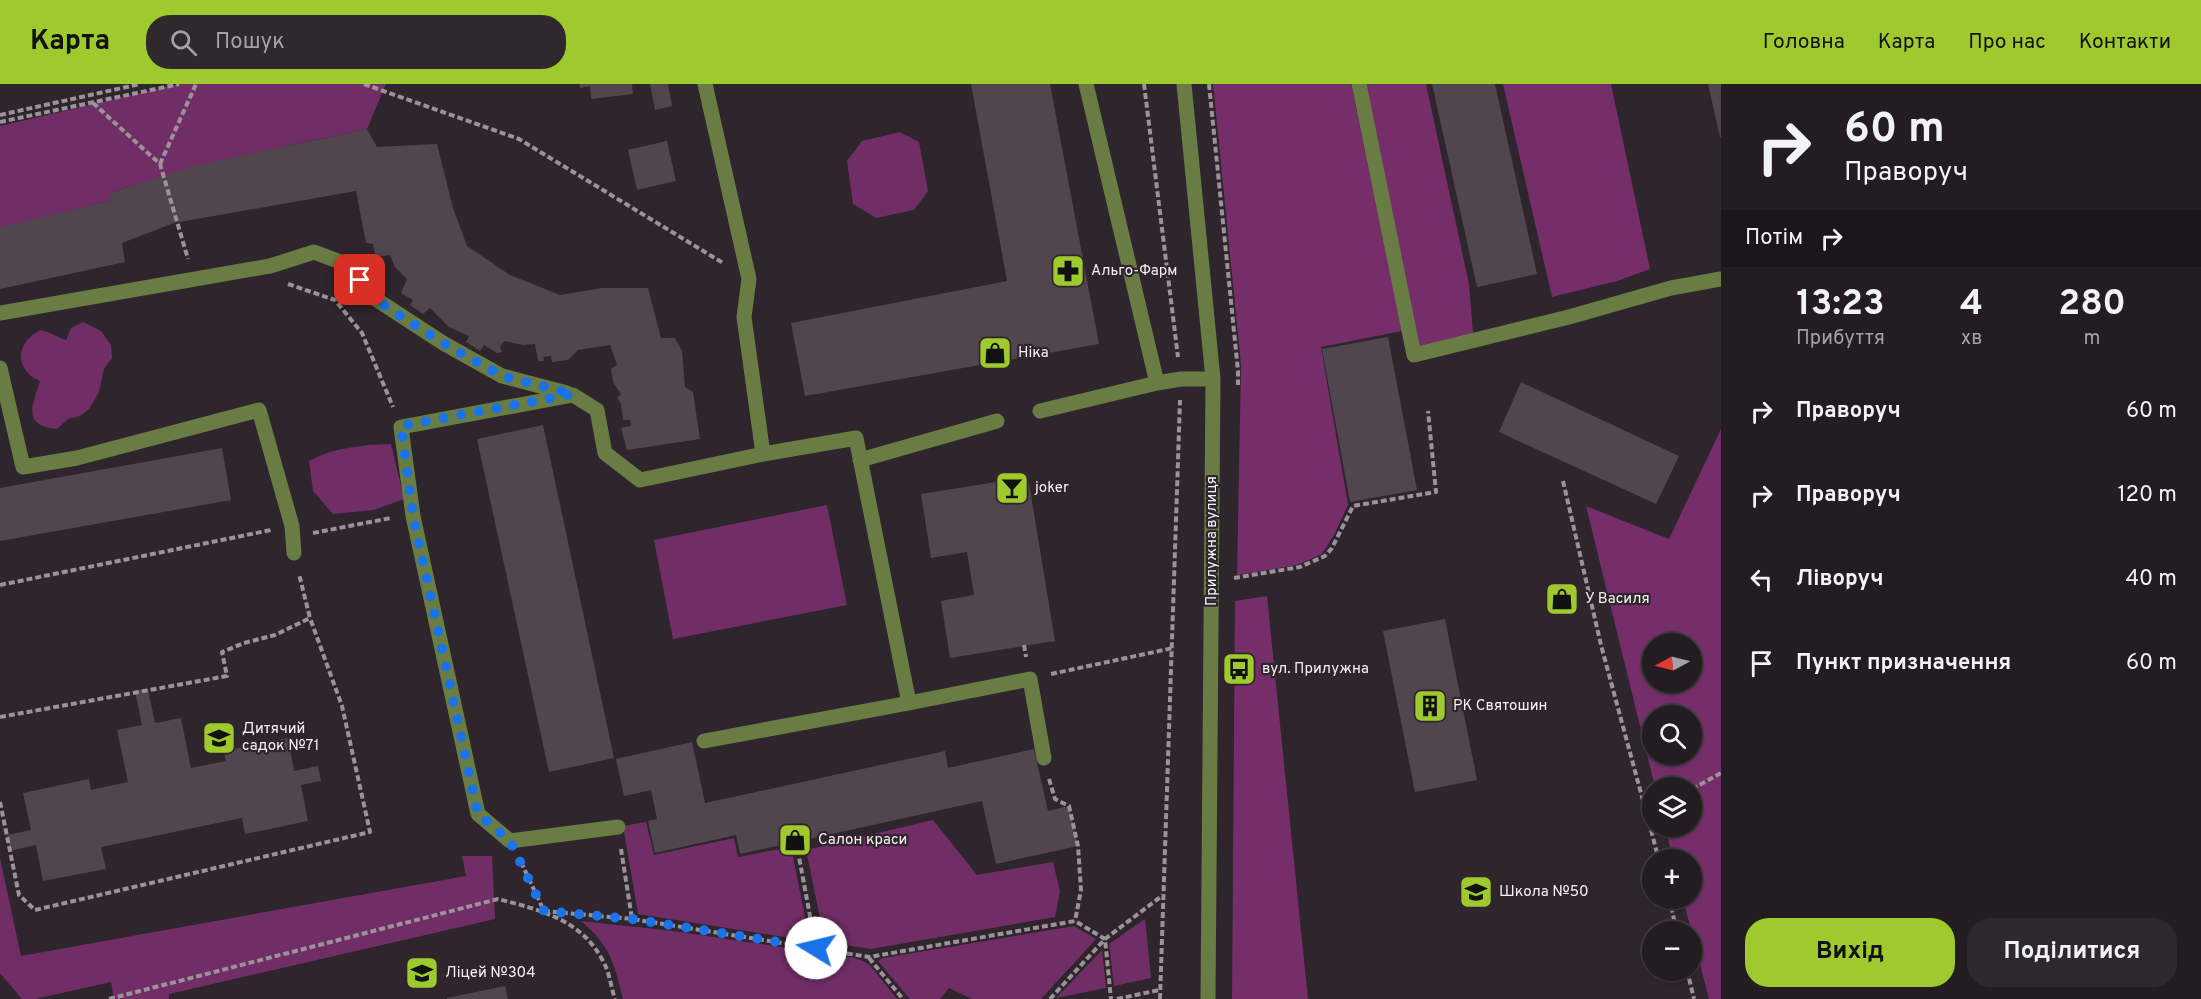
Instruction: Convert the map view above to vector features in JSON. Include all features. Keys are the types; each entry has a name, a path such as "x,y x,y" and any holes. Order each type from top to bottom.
{"street":[{"path":"705,84 749,279 744,317 763,454"},
{"path":"1086,84 1157,383"},
{"name":"Прилужна вулиця","path":"1184,84 1213,379 1208,999"},
{"path":"1359,84 1414,355 1569,317 1671,288 1721,279"},
{"path":"0,313 270,266 314,252 348,265 371,296 443,343 502,376 573,394 597,410 606,453 640,480 763,454 856,438 909,703"},
{"path":"0,368 23,467 77,458 259,410 298,530 294,553"},
{"path":"1040,411 1157,383 1181,379 1213,379"},
{"path":"573,394 401,426 413,516 478,814 510,841 618,827"},
{"path":"860,460 998,421"},
{"path":"704,741 1030,679 1044,758"}],"path":[{"path":"0,115 140,84"},
{"path":"0,122 179,84"},
{"path":"160,164 196,84"},
{"path":"364,84 519,139 749,279"},
{"path":"1144,84 1181,379 1160,999"},
{"path":"1234,578 1300,567 1325,556 1332,548 1353,506 1436,492 1428,411"},
{"path":"1563,481 1601,645 1642,795"},
{"path":"0,585 298,530 379,519"},
{"path":"0,802 19,895 35,910 370,832 342,706 310,618 294,553"},
{"path":"0,717 227,676 222,652 244,643 275,635 310,618"},
{"path":"1030,679 1173,648"},
{"path":"1044,758 1055,799 1069,806 1078,846 1081,890 1076,921"},
{"path":"1702,783 1721,773"},
{"path":"618,827 632,919"},
{"path":"510,841 544,911 567,923 591,941 606,965 615,999"},
{"path":"796,841 816,948"},
{"path":"1050,999 1105,939 1163,894"},
{"path":"109,999 498,899 544,911 632,919 869,957 1076,921 1105,939"},
{"path":"1105,939 1111,999"},
{"path":"869,957 903,999"},
{"path":"1690,981 1694,999"},
{"path":"1117,999 1160,990"}],"shaded area":[{"path":"179,84 386,84 367,129 205,165 110,193 110,201 0,228 0,126"},
{"path":"1213,84 1351,84 1402,331 1321,347 1348,505 1322,554 1297,565 1237,575 1241,365"},
{"path":"1364,84 1426,84 1469,284 1473,333 1417,349"},
{"path":"1503,84 1611,84 1650,269 1617,281 1552,297"},
{"path":"900,132 919,142 928,191 914,210 876,218 853,204 847,161 862,141"},
{"path":"83,322 101,331 111,345 112,358 104,369 99,392 89,409 80,416 68,419 57,429 46,427 38,423 32,412 40,381 30,375 24,367 21,360 22,348 29,338 40,330 66,340 71,328"},
{"path":"1721,429 1721,999 1709,999 1702,972 1702,921 1689,921 1686,909 1702,909 1702,849 1670,849 1668,837 1702,837 1702,777 1653,777 1650,765 1702,765 1702,705 1642,705 1642,734 1586,506 1669,539"},
{"path":"391,444 404,499 374,510 333,514 313,491 309,461 349,448"},
{"path":"827,505 847,605 673,639 654,540"},
{"path":"1267,596 1308,999 1232,999 1235,601"},
{"path":"933,820 977,875 1053,862 1060,891 1055,917 871,949 825,942 806,850"},
{"path":"646,822 654,855 734,838 738,857 791,847 810,941 638,914 623,826"},
{"path":"462,856 492,856 495,919 169,994 169,999 114,999 111,982 35,999 22,999 0,973 0,858 21,956 466,876"},
{"path":"1145,919 1151,978 1114,986 1109,944"},
{"path":"581,921 673,931 855,958 869,964 897,999 623,999 610,956 599,938"},
{"path":"1074,926 1096,939 1041,999 972,999 949,988 940,999 910,999 878,961 883,958"},
{"path":"1102,950 1106,988 1056,998"}],"building":[{"path":"580,84 632,84 633,94 591,99 590,86 580,88"},
{"path":"650,84 668,84 672,106 655,110"},
{"path":"971,84 1050,84 1099,344 805,396 791,323 1007,281"},
{"path":"1432,84 1495,84 1537,274 1477,287"},
{"path":"1708,84 1721,84 1721,137 1720,137"},
{"path":"367,129 377,147 437,144 453,208 467,246 510,275 560,295 602,288 648,288 661,338 675,338 682,351 685,387 693,392 700,439 627,450 621,428 631,426 630,420 623,420 621,404 617,398 621,394 613,382 611,369 617,365 610,345 578,350 568,360 552,362 551,356 543,357 544,361 538,361 535,344 523,345 504,341 500,347 502,352 497,353 484,345 480,351 466,342 469,336 449,327 430,308 423,314 410,305 413,300 401,293 407,279 395,267 390,255 376,257 373,244 366,243 356,191 174,223 122,243 125,262 0,289 0,227 110,201 110,193 201,164"},
{"path":"667,141 676,181 637,190 628,150"},
{"path":"1388,337 1417,490 1350,502 1322,349"},
{"path":"1521,382 1679,456 1656,504 1499,432"},
{"path":"543,425 614,758 549,772 477,439"},
{"path":"222,448 231,500 0,541 0,488"},
{"path":"1028,477 1055,641 950,658 941,601 974,595 967,552 931,558 921,494"},
{"name":"РК Святошин","path":"1445,619 1477,780 1415,792 1383,631"},
{"path":"148,689 155,723 181,718 191,768 226,761 224,751 288,738 294,771 318,766 321,781 301,785 308,821 245,834 242,818 101,847 106,869 43,881 36,845 10,851 7,835 31,830 23,793 89,779 91,790 128,782 117,730 142,725 135,691"},
{"path":"692,742 705,803 945,751 948,768 1034,749 1048,811 1069,806 1078,846 996,864 982,801 740,854 736,835 655,853 648,821 657,819 651,790 624,796 616,759"},
{"path":"505,986 508,999 447,999 447,998"}],"place":[{"name":"Альго-Фарм","path":"1068,271"},
{"name":"Ніка","path":"995,353"},
{"name":"joker","path":"1012,488"},
{"name":"У Василя","path":"1562,599"},
{"name":"вул. Прилужна","path":"1239,669"},
{"name":"РК Святошин","path":"1430,706"},
{"name":"Дитячий садок №71","path":"219,738"},
{"name":"Салон краси","path":"795,840"},
{"name":"Школа №50","path":"1476,892"},
{"name":"Ліцей №304","path":"422,973"}],"route":[{"path":"360,280 371,296 391,310 502,376 573,394 401,426 413,516 478,814 510,841 544,911 632,919 816,948"}]}
